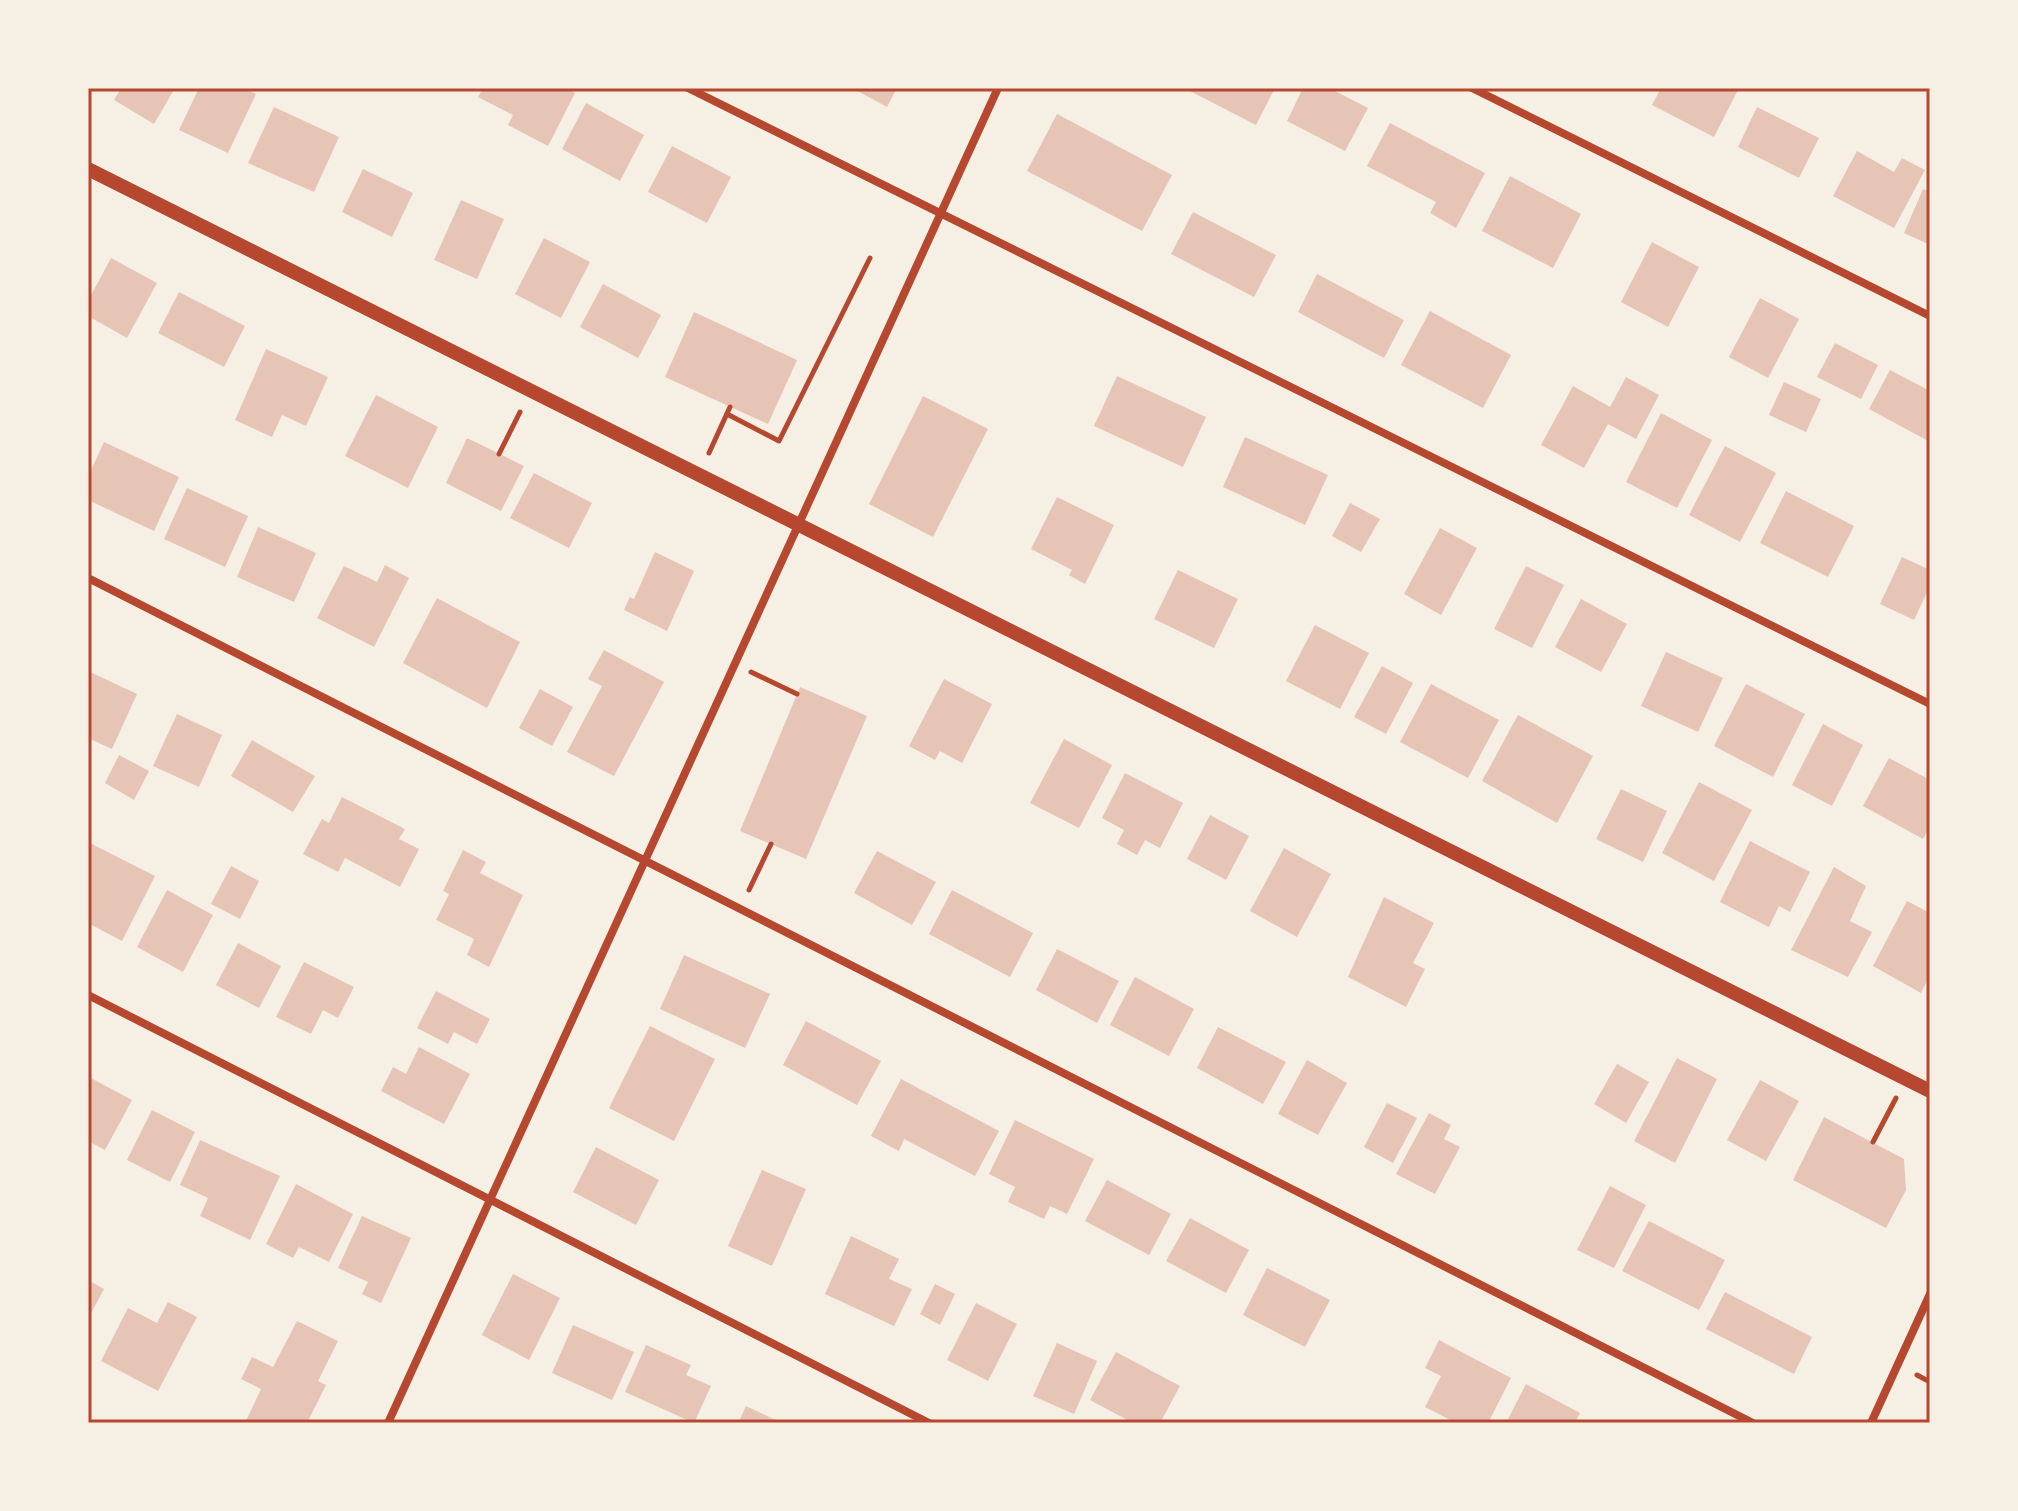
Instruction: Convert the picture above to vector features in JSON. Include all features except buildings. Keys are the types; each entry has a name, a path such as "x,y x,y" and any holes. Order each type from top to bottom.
{"street":[{"path":"688,88 1930,704"},
{"path":"388,1423 998,88"},
{"path":"1472,88 1930,316"},
{"path":"88,169 1930,1091"},
{"path":"88,578 1753,1423"},
{"path":"88,995 929,1423"},
{"path":"1871,1423 1930,1294"}],"path":[{"path":"699,476 728,410 779,441 870,258"},
{"path":"499,454 531,392"},
{"path":"735,664 797,694"},
{"path":"740,909 771,844"},
{"path":"1873,1142 1906,1079"}]}
